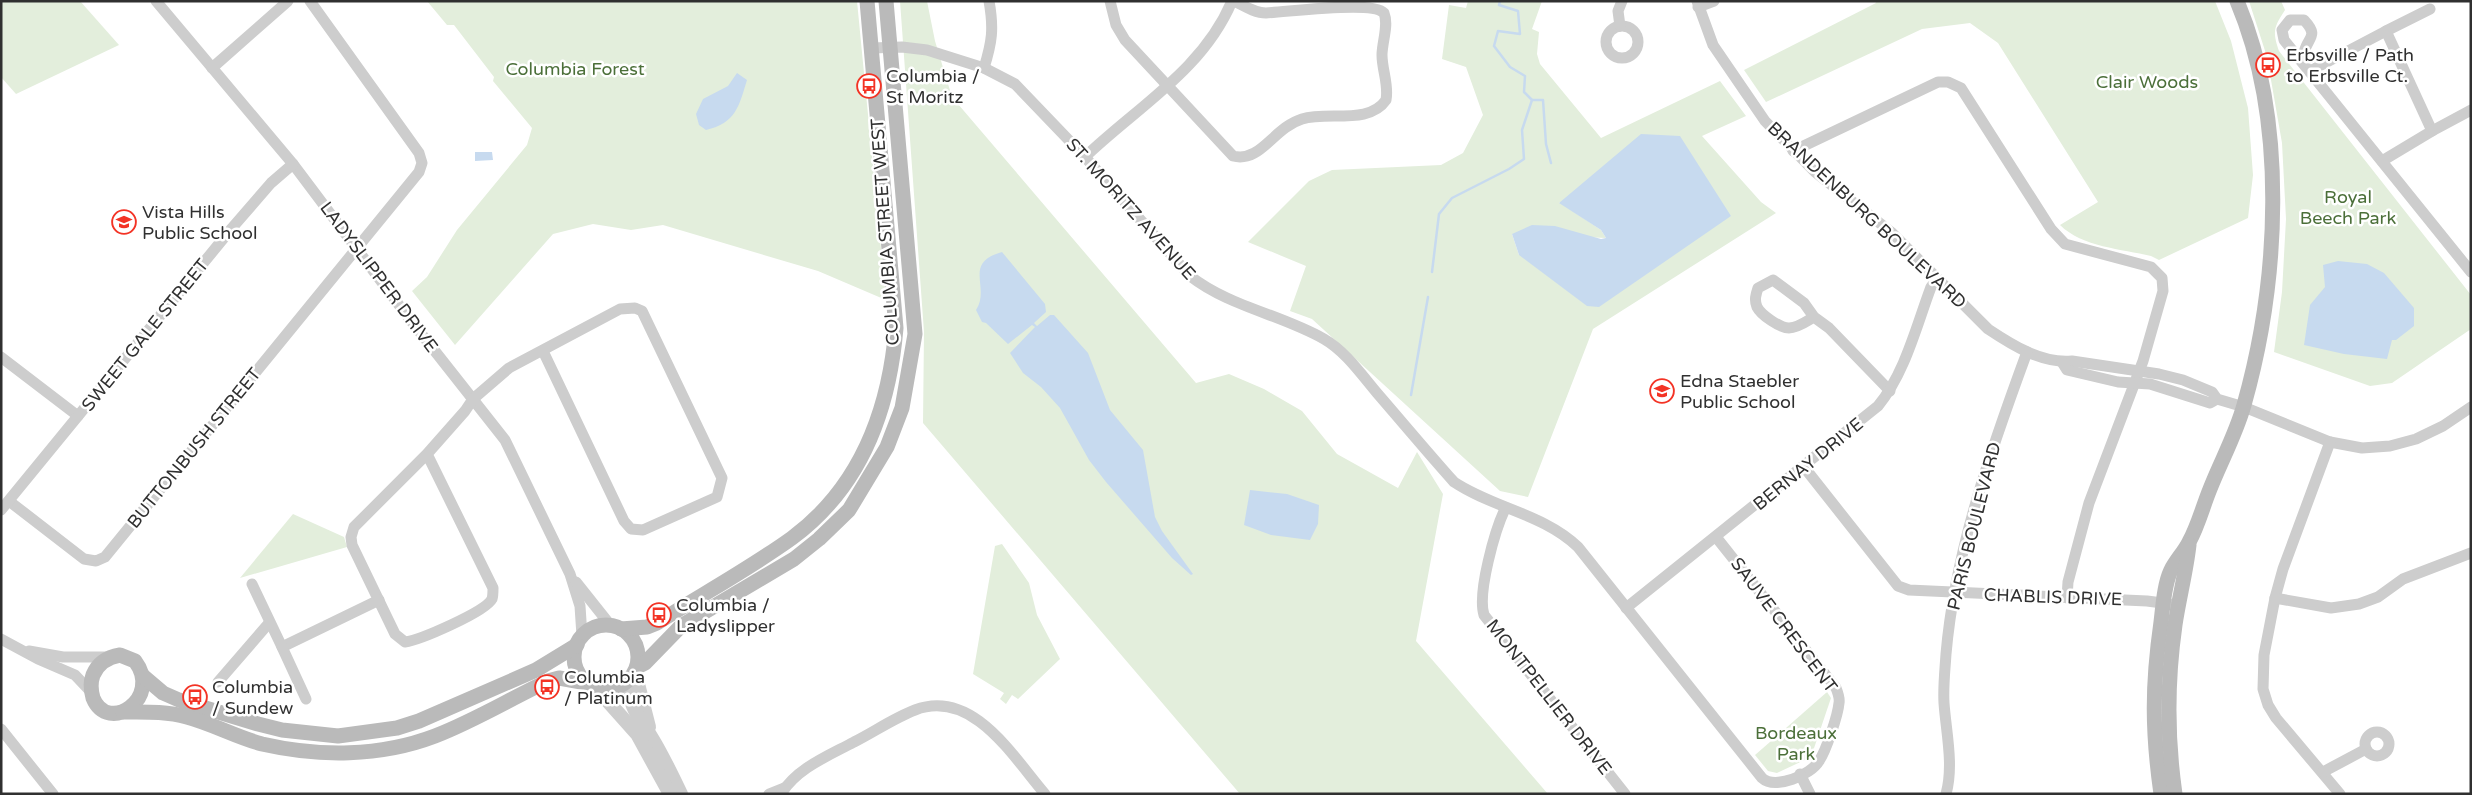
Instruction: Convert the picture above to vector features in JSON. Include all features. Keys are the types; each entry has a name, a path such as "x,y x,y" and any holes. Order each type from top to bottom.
{"main road":[{"name":"COLUMBIA STREET WEST","path":"616,627 647,627 657,622 792,538 828,504 851,474 878,423 891,374 896,328 867,1"},
{"name":"COLUMBIA STREET WEST","path":"633,674 681,626 794,560 849,510 887,447 902,408 915,334 886,1"},
{"path":"2161,794 2156,754 2153,702 2163,603 2170,571 2190,541 2244,407 2260,341 2269,271 2274,203 2269,136 2261,84 2250,39 2237,1"},
{"path":"2175,794 2170,761 2168,700 2172,645 2190,541"},
{"path":"616,627 635,643 638,653 633,674 618,688 607,690 559,678 548,680 434,736 392,747 352,753 321,754 290,750 233,735 178,715 106,712 100,708 92,693 93,675 104,661 112,657 128,657 135,661 143,676 163,693 179,700 258,724 290,731 338,736 373,732 420,721 536,670 580,640 590,630 616,627"},
{"path":"580,640 575,665 591,686"},
{"path":"123,712 130,708 141,694 143,676"}],"street":[{"name":"LADYSLIPPER DRIVE","path":"156,1 293,164 505,440 570,574 580,606 580,640"},
{"path":"212,68 288,1"},
{"name":"BUTTONBUSH STREET","path":"9,500 84,559 96,561 105,556 419,172 422,163 421,157 310,1"},
{"path":"984,68 992,43 993,31 989,1"},
{"path":"1085,157 1167,87 1209,42 1233,1 1255,11 1266,13 1316,4 1364,2 1378,6 1384,12 1386,21 1382,55 1386,100 1382,106 1369,113 1308,117 1294,121 1276,133 1253,155 1243,158 1233,156 1167,87 1123,37 1116,25 1110,1"},
{"path":"1620,26 1618,11 1622,1"},
{"path":"1697,4 1714,1"},
{"name":"BRANDENBURG BOULEVARD","path":"1697,4 1713,45 1742,90 1765,121 1793,151 1814,172 1891,232 1988,329 2027,352 2062,362 2072,361 2137,377 2184,380 2212,392 2218,399 2244,407 2330,442 2362,448 2390,446 2416,439 2443,426 2471,406"},
{"path":"2430,8 2308,68 2469,267"},
{"path":"2386,31 2432,131"},
{"name":"ST. MORITZ AVENUE","path":"872,48 890,46 927,50 984,68 1002,76 1027,94 1190,276 1207,289 1230,301 1303,329 1325,340 1349,360 1454,482 1474,495 1565,534 1578,547 1626,608"},
{"path":"1793,151 1938,82 1956,84 1961,88 2050,229 2065,244 2151,267 2162,278 2162,291 2137,377 2089,503 2068,582 2067,598"},
{"path":"2382,161 2471,110"},
{"name":"SWEET GALE STREET","path":"1,510 232,228 271,183 293,164"},
{"name":"BERNAY DRIVE","path":"1626,608 1804,468 1878,406 1890,391 1931,288 1937,279"},
{"path":"1814,317 1796,327 1787,328 1778,325 1758,308 1755,298 1758,288 1773,280 1783,285 1804,303 1814,317 1830,328 1890,391"},
{"path":"427,454 493,588 492,599 483,609 418,640 405,642 395,634 352,545 351,537 354,527 427,454 465,411 473,399 509,368 620,309 635,308 642,311 722,478 717,497 643,530 631,529 624,521 543,351"},
{"name":"PARIS BOULEVARD","path":"1946,794 1949,769 1944,701 1946,655 1953,592 1986,466 2027,352"},
{"path":"1,356 78,416"},
{"path":"2330,442 2283,569 2275,598 2264,656 2264,694 2276,718 2340,794"},
{"name":"CHABLIS DRIVE","path":"1804,468 1898,586 1909,590 2146,601 2179,605"},
{"name":"MONTPELLIER DRIVE","path":"1505,509 1492,545 1483,603 1484,616 1625,794"},
{"name":"SAUVE CRESCENT","path":"1626,608 1767,783 1777,784 1800,774 1820,760 1838,708 1836,688 1716,537"},
{"path":"2275,598 2331,608 2359,604 2378,597 2403,579 2471,553"},
{"name":"LADYSLIPPER DRIVE","path":"570,574 616,627"},
{"path":"252,584 306,699"},
{"path":"282,648 379,600"},
{"path":"218,682 269,623"},
{"path":"1,639 38,659 75,675 92,693"},
{"path":"22,650 63,657 112,657"},
{"path":"633,674 634,711 652,738 681,794"},
{"path":"591,686 637,734 670,794"},
{"path":"769,794 782,791 796,775 813,764 914,710 948,706 965,712 984,724 1045,794"},
{"path":"1,729 53,794"},
{"path":"2323,772 2366,749"},
{"path":"1800,774 1810,794"}],"green space":[{"path":"1,1 80,1 119,45 16,94 1,77"},
{"name":"Columbia Forest","path":"427,1 857,1 886,300 818,271 663,225 631,230 593,224 553,234 455,345 412,291 427,277 457,230 527,145 532,128 493,81 494,77 454,25 447,25"},
{"path":"900,1 927,1 935,41 952,97 1196,383 1229,374 1264,389 1302,411 1337,454 1398,488 1417,452 1443,494 1416,641 1548,794 1240,794 923,423 924,332"},
{"path":"1468,1 1542,1 1532,29 1539,32 1537,54 1540,64 1601,138 1720,81 1746,116 1702,136 1761,202 1776,213 1593,329 1528,497 1500,491 1312,319 1290,311 1306,266 1248,242 1309,181 1332,170 1441,165 1463,153 1483,115 1466,67 1442,59 1449,5 1466,8","holes":["1559,202 1731,216 1519,255 1512,234 1606,238 1601,230"]},
{"name":"Clair Woods","path":"1875,1 2215,1 2231,41 2248,108 2253,175 2248,218 2159,260 2151,256 2091,243 2069,232 2060,225 2098,202 1998,43 1970,23 1922,29 1766,102 1744,70 1876,3"},
{"name":"Royal Beech Park","path":"2249,1 2281,1 2285,10 2275,29 2275,39 2279,51 2471,295 2471,329 2392,383 2370,386 2274,352 2282,292 2286,219 2282,143 2267,57"},
{"path":"293,514 344,537 347,547 240,578"},
{"path":"1002,544 1029,583 1037,615 1060,659 1018,699 1012,695 1006,704 1000,699 1004,693 973,674 995,546"},
{"name":"Bordeaux Park","path":"1827,692 1831,698 1811,757 1777,773 1768,771 1755,755"}],"water":[{"path":"737,73 747,80 735,112 724,123 706,130 699,125 696,114 703,99 728,86"},
{"path":"1641,134 1680,136 1731,216 1599,307 1587,306 1519,255 1512,234 1532,225 1555,226 1601,239 1606,238 1601,230 1559,203"},
{"path":"475,152 492,152 493,160 475,161"},
{"path":"1002,252 1045,304 1046,312 1034,323 1037,326 1050,315 1054,315 1088,353 1110,410 1143,450 1155,517 1162,531 1193,574 1191,575 1172,558 1106,482 1089,460 1060,408 1041,387 1023,373 1010,353 1035,327 1032,325 1008,344 986,323 982,322 976,310 981,293 980,269 983,262"},
{"path":"2338,261 2367,264 2384,273 2414,308 2414,326 2396,340 2392,340 2387,359 2344,354 2304,345 2310,305 2325,287 2323,265"},
{"path":"1250,490 1287,494 1319,505 1318,524 1310,540 1271,535 1244,525"}],"waterway":[{"path":"1500,1 1499,5 1518,11 1520,34 1498,31 1494,46 1510,67 1525,76 1524,92 1532,100 1543,100 1546,144 1551,163"},
{"path":"1432,272 1439,214 1452,198 1509,169 1524,159 1522,130 1532,100"},
{"path":"1411,395 1428,297"}],"place":[{"name":"Erbsville / Path to Erbsville Ct.","path":"2268,65"},
{"name":"Columbia / St Moritz","path":"869,86"},
{"name":"Vista Hills Public School","path":"124,222"},
{"name":"Edna Staebler Public School","path":"1662,391"},
{"name":"Columbia / Ladyslipper","path":"659,615"},
{"name":"Columbia / Platinum","path":"547,687"},
{"name":"Columbia / Sundew","path":"195,697"}]}
